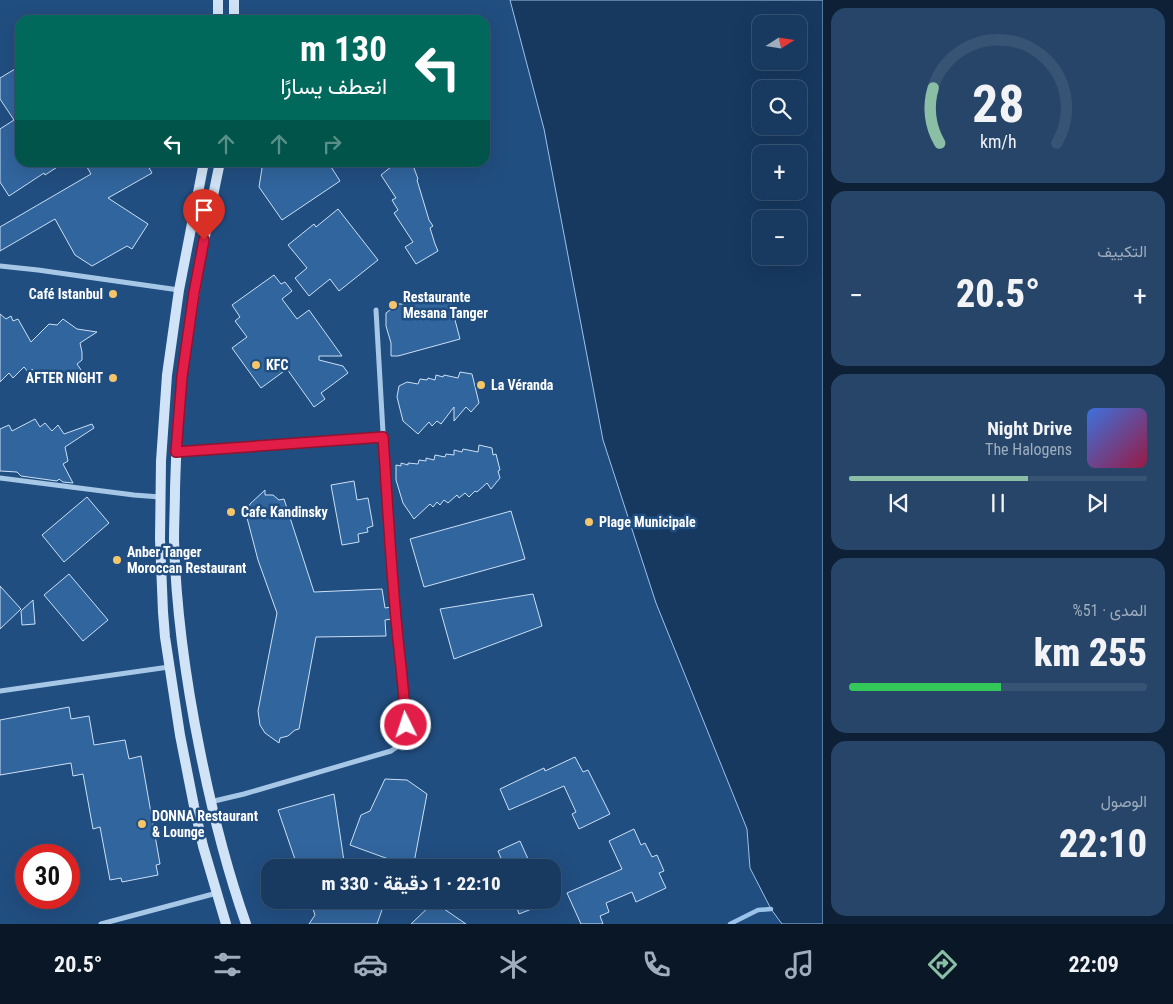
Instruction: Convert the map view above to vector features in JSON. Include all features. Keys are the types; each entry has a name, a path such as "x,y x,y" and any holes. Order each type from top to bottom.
{"main road":[{"path":"218,0 218,15"},
{"path":"234,0 234,15"},
{"path":"203,167 179,290 166,375 160,497 163,612 169,667 194,806 203,846 226,924"},
{"path":"219,167 194,293 182,377 176,452 174,539 181,636 194,724 210,802 226,864 246,924"}],"street":[{"path":"0,266 179,290"},
{"path":"210,802 244,794 391,751 401,744 404,739 406,725 405,707 390,555 376,310"},
{"path":"176,452 383,437"},
{"path":"0,478 160,497"},
{"path":"0,691 169,667"},
{"path":"101,924 217,893"}],"water":[{"path":"510,0 823,0 823,924 782,924 771,909 750,868 747,829 656,603 603,440 544,129"}],"building":[{"path":"15,69 15,167 57,167 45,175 44,173 9,196 0,182 0,129 14,120 0,99 0,78"},
{"path":"87,167 149,167 152,173 108,198 148,224 132,249 127,246 92,266 75,255 55,219 0,251 0,227 91,174"},
{"path":"262,167 331,167 340,181 282,220 259,187"},
{"path":"391,167 414,168 429,220 433,226 430,228 438,251 416,264 405,247 413,242 394,213 398,210 392,200 396,198 381,175"},
{"path":"338,209 378,260 339,291 330,279 309,296 295,278 307,268 288,245 314,224 316,227"},
{"path":"274,275 281,284 285,282 292,291 282,299 297,319 309,310 342,356 319,356 319,360 343,366 348,373 321,393 325,399 314,407 287,369 261,388 232,348 247,337 235,321 240,317 232,305"},
{"path":"437,296 449,297 460,339 398,356 391,356 391,343 386,326 386,313 398,304"},
{"path":"0,314 6,319 11,316 13,321 18,319 31,342 49,324 57,325 63,319 77,329 97,332 80,343 82,360 77,364 88,380 73,377 66,383 62,377 56,381 46,376 41,380 32,369 29,373 24,367 13,378 9,373 0,382"},
{"path":"460,372 472,374 479,403 471,412 466,407 454,421 454,407 441,424 437,421 432,426 429,422 418,434 403,421 397,397 399,386 407,382 418,384 420,379 427,380 428,378 435,380 436,375 458,378"},
{"path":"35,419 40,427 45,423 52,431 58,425 64,434 92,424 94,428 65,447 68,461 63,464 73,483 63,482 59,479 57,481 21,476 17,472 0,471 0,429 9,425 12,431"},
{"path":"479,445 492,448 493,455 496,454 500,478 491,489 487,483 469,497 465,493 459,498 457,495 448,503 444,500 440,505 437,502 433,507 430,504 414,519 403,503 396,480 396,465 401,466 401,463 408,465 408,463 418,464 419,460 426,461 426,458 434,460 435,455 445,457 446,454 454,455 454,450 462,452 463,449 478,452"},
{"path":"354,481 357,500 368,498 373,526 367,528 368,532 358,534 359,542 342,545 331,485"},
{"path":"265,490 265,495 273,495 279,500 284,499 314,592 382,589 385,608 391,607 392,619 385,620 386,636 316,637 299,729 288,736 280,738 279,743 265,733 260,725 258,711 277,613 258,560 246,514 250,504"},
{"path":"87,497 109,523 64,562 42,535"},
{"path":"511,511 525,559 424,587 410,539"},
{"path":"69,574 108,620 83,641 44,595"},
{"path":"0,586 21,609 0,629"},
{"path":"533,594 542,626 454,659 440,609"},
{"path":"33,600 35,624 22,625 21,611"},
{"path":"69,707 71,719 89,716 94,745 125,740 129,759 141,756 160,864 156,865 158,875 122,882 121,878 110,880 100,827 93,829 83,774 73,776 71,763 0,775 0,720"},
{"path":"575,757 583,772 588,770 610,814 579,829 572,814 576,812 564,786 509,810 500,789 544,768 545,771"},
{"path":"385,779 407,780 427,794 415,859 388,859 350,845 361,815 370,811"},
{"path":"334,794 344,859 295,859 278,810"},
{"path":"634,829 641,845 645,843 652,857 657,855 664,871 659,873 666,888 636,902 632,892 606,903 609,912 600,916 603,924 581,924 567,893 622,869 609,841"},
{"path":"520,841 528,859 501,859 498,851"},
{"path":"313,909 382,909 377,924 309,924 315,915"},
{"path":"427,909 444,909 466,924 411,924"},
{"path":"517,909 532,909 519,914"}],"waterway":[{"path":"730,924 758,910 771,909"}],"place":[{"name":"Café Istanbul","path":"113,294"},
{"name":"Restaurante Mesana Tanger","path":"393,305"},
{"name":"KFC","path":"256,365"},
{"name":"AFTER NIGHT","path":"113,378"},
{"name":"La Véranda","path":"481,385"},
{"name":"Cafe Kandinsky","path":"231,512"},
{"name":"Plage Municipale","path":"589,522"},
{"name":"Anber Tanger Moroccan Restaurant","path":"117,560"},
{"name":"DONNA Restaurant & Lounge","path":"142,824"}],"route":[{"path":"204,240 182,377 176,452 383,437 390,555 406,725"}]}
